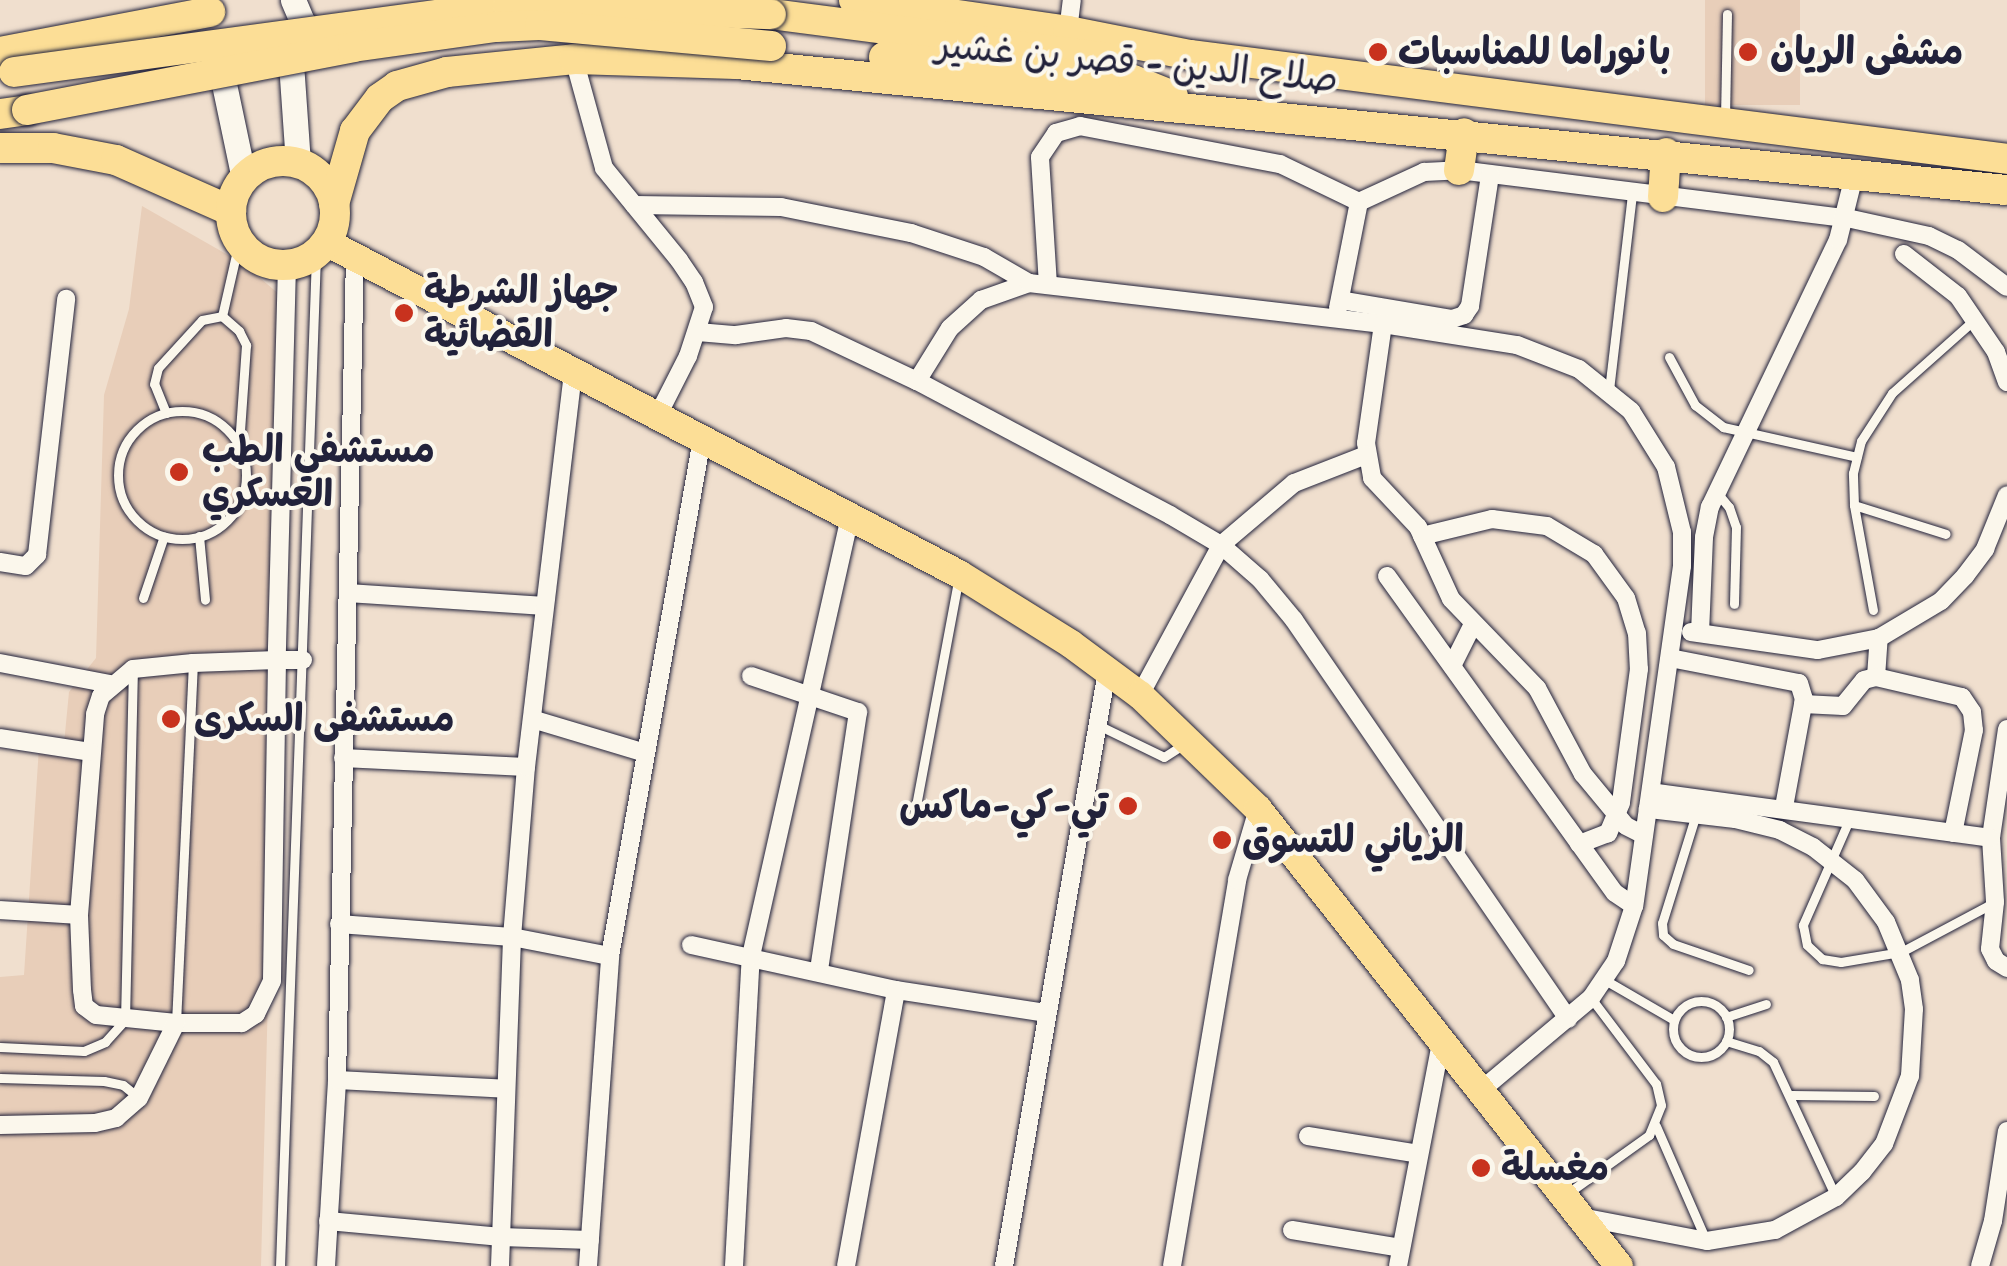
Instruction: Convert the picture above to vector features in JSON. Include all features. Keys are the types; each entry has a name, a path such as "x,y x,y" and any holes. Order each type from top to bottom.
{"highway":[{"path":"854,0 1068,32 1190,56 2007,159"},
{"path":"5,66 508,5 771,14 1150,63 1190,56"},
{"path":"5,66 214,6"},
{"path":"13,112 353,48 540,24 1133,80 1166,92 1184,106"},
{"name":"صلاح الدين - قصر بن غشير","path":"334,204 355,131 380,98 397,86 447,72 574,59 737,64 1666,153 2007,190"},
{"path":"1459,170 1464,133"},
{"path":"0,148 53,148 116,160 230,211"},
{"path":"1663,196 1666,153"},
{"path":"269,163 298,163 318,174 334,204 333,227 310,253 265,262 239,242 230,211 244,178 269,163"}],"main road":[{"path":"293,0 304,32 291,63 298,163"},
{"path":"214,6 208,46 220,65 244,178"},
{"path":"220,65 239,77 262,80 291,63"},
{"path":"310,253 355,256 960,574 1140,695 1190,739 1258,809 1619,1266"},
{"path":"1565,1198 1566,1218 1602,1266"}],"street":[{"path":"1068,32 1072,0"},
{"path":"574,59 604,168 694,282 704,307 698,332 658,415"},
{"path":"1039,284 1040,157 1045,144 1067,128 1257,158 1304,173 1358,202"},
{"path":"1358,202 1424,172 1459,170 1846,218 1929,236 1958,250 2007,287"},
{"path":"917,382 950,328 971,309 1007,288 1039,284 1452,319 1464,315 1470,306 1490,175"},
{"path":"1700,633 1704,537 1716,492 1846,218 1854,176"},
{"path":"1338,310 1358,202"},
{"path":"634,204 781,206 911,233 984,257 1039,284"},
{"path":"303,660 276,660 193,663 133,670 110,684 97,703 79,916 84,1006 96,1015 176,1024 242,1023 268,998 272,982 276,660 310,253"},
{"path":"1904,254 1958,296 1976,318 2007,382"},
{"path":"326,1266 337,1080 355,256"},
{"path":"0,562 26,566 37,554 66,299"},
{"path":"1338,310 1383,324 1517,345 1580,369 1609,390 1651,438 1677,499 1682,566 1634,906 1606,980 1568,1019 1479,1092"},
{"path":"1383,324 1366,455 1379,488 1405,511 1422,536 1440,582 1473,624 1537,688 1575,764 1619,816 1644,836"},
{"path":"698,332 736,335 786,328 812,332 917,382 1220,544 1260,579 1294,620 1568,1019"},
{"path":"500,1266 512,937 526,767 572,372"},
{"path":"588,1266 610,956 702,440"},
{"path":"1140,695 1220,544 1294,483 1366,455"},
{"path":"1674,628 1818,650 1879,638 1941,600 1965,576 1984,549 2007,495"},
{"path":"734,1266 751,956 850,516"},
{"path":"1422,536 1474,521 1529,521 1579,542 1618,582 1633,615 1640,651 1619,816 1600,839 1580,844"},
{"path":"1387,576 1614,894 1634,906"},
{"path":"349,593 544,606"},
{"path":"1452,666 1473,624"},
{"path":"1876,676 1879,638"},
{"path":"1670,658 1794,680 1803,688 1784,807"},
{"path":"0,663 110,684"},
{"path":"1004,1266 1108,671"},
{"path":"751,676 852,708 859,719 818,970"},
{"path":"1803,704 1843,706 1864,680 1876,676 1955,692 1972,712 1974,730 1953,833"},
{"path":"532,719 645,753"},
{"path":"2007,729 1991,838 1995,902 1990,949 1996,961 2007,968"},
{"path":"0,738 91,752"},
{"path":"343,758 526,767"},
{"path":"1650,800 1784,807 1991,838"},
{"path":"1565,1198 1707,1242 1775,1230 1836,1197 1884,1144 1910,1076 1914,1008 1901,952 1872,900 1831,859 1765,826 1696,814 1650,800"},
{"path":"1172,1266 1237,880 1258,809"},
{"path":"0,910 79,916"},
{"path":"339,924 512,937 610,956"},
{"path":"691,946 818,970 896,990 1046,1013"},
{"path":"846,1266 896,990"},
{"path":"0,1124 95,1123 116,1118 140,1098 176,1024"},
{"path":"1292,1230 1399,1257 1440,1043"},
{"path":"337,1080 506,1089"},
{"path":"1980,1266 1996,1208 2007,1131"},
{"path":"1308,1136 1419,1154"},
{"path":"328,1221 500,1237 590,1240"}],"lane":[{"path":"1725,126 1726,14"},
{"path":"1609,390 1632,194"},
{"path":"222,316 239,242"},
{"path":"280,1266 303,660 310,253"},
{"path":"166,413 154,384 158,368 202,320 222,316"},
{"path":"222,316 239,331 246,345 239,446 246,470 242,495 230,516 198,536 164,536 132,515 118,480 126,443 143,424 166,413 190,411 214,419 239,446"},
{"path":"1873,610 1854,506 1856,457 1882,404 1976,318"},
{"path":"1669,357 1703,414 1744,434 1856,457"},
{"path":"1716,492 1729,507 1736,527 1734,604"},
{"path":"1854,506 1946,534"},
{"path":"144,598 164,536"},
{"path":"198,536 205,600"},
{"path":"914,811 960,574"},
{"path":"176,1024 193,663"},
{"path":"0,1047 84,1051 106,1042 125,1020 133,670"},
{"path":"1098,725 1164,757 1190,739"},
{"path":"1696,814 1662,922 1663,935 1673,944 1749,970"},
{"path":"1850,818 1805,915 1807,945 1831,962 1901,952 1995,902"},
{"path":"1606,980 1674,1020"},
{"path":"1565,1198 1656,1126 1661,1106 1656,1084 1591,998"},
{"path":"1699,1001 1715,1005 1726,1017 1726,1041 1707,1056 1690,1055 1674,1037 1674,1020 1684,1007 1699,1001"},
{"path":"1726,1017 1766,1004"},
{"path":"1726,1041 1767,1055 1792,1095 1836,1197"},
{"path":"0,1078 104,1082 123,1085 140,1098"},
{"path":"1792,1095 1874,1096"},
{"path":"1656,1126 1707,1242"}],"shaded area":[{"name":"مشفى الريان","path":"1705,0 1800,0 1800,105 1705,105"},
{"name":"مستشفى السكرى","path":"142,206 242,263 286,300 261,1266 0,1266 0,977 24,975 39,747 63,754 69,692 96,658 104,395 129,309"}],"place":[{"name":"بانوراما للمناسبات","path":"1378,52"},
{"name":"مشفى الريان","path":"1748,52"},
{"name":"جهاز الشرطة القضائية","path":"404,313"},
{"name":"مستشفي الطب العسكري","path":"179,472"},
{"name":"مستشفى السكرى","path":"171,719"},
{"name":"تي-كي-ماكس","path":"1128,806"},
{"name":"الزياني للتسوق","path":"1222,840"},
{"name":"مغسلة","path":"1481,1168"}]}
